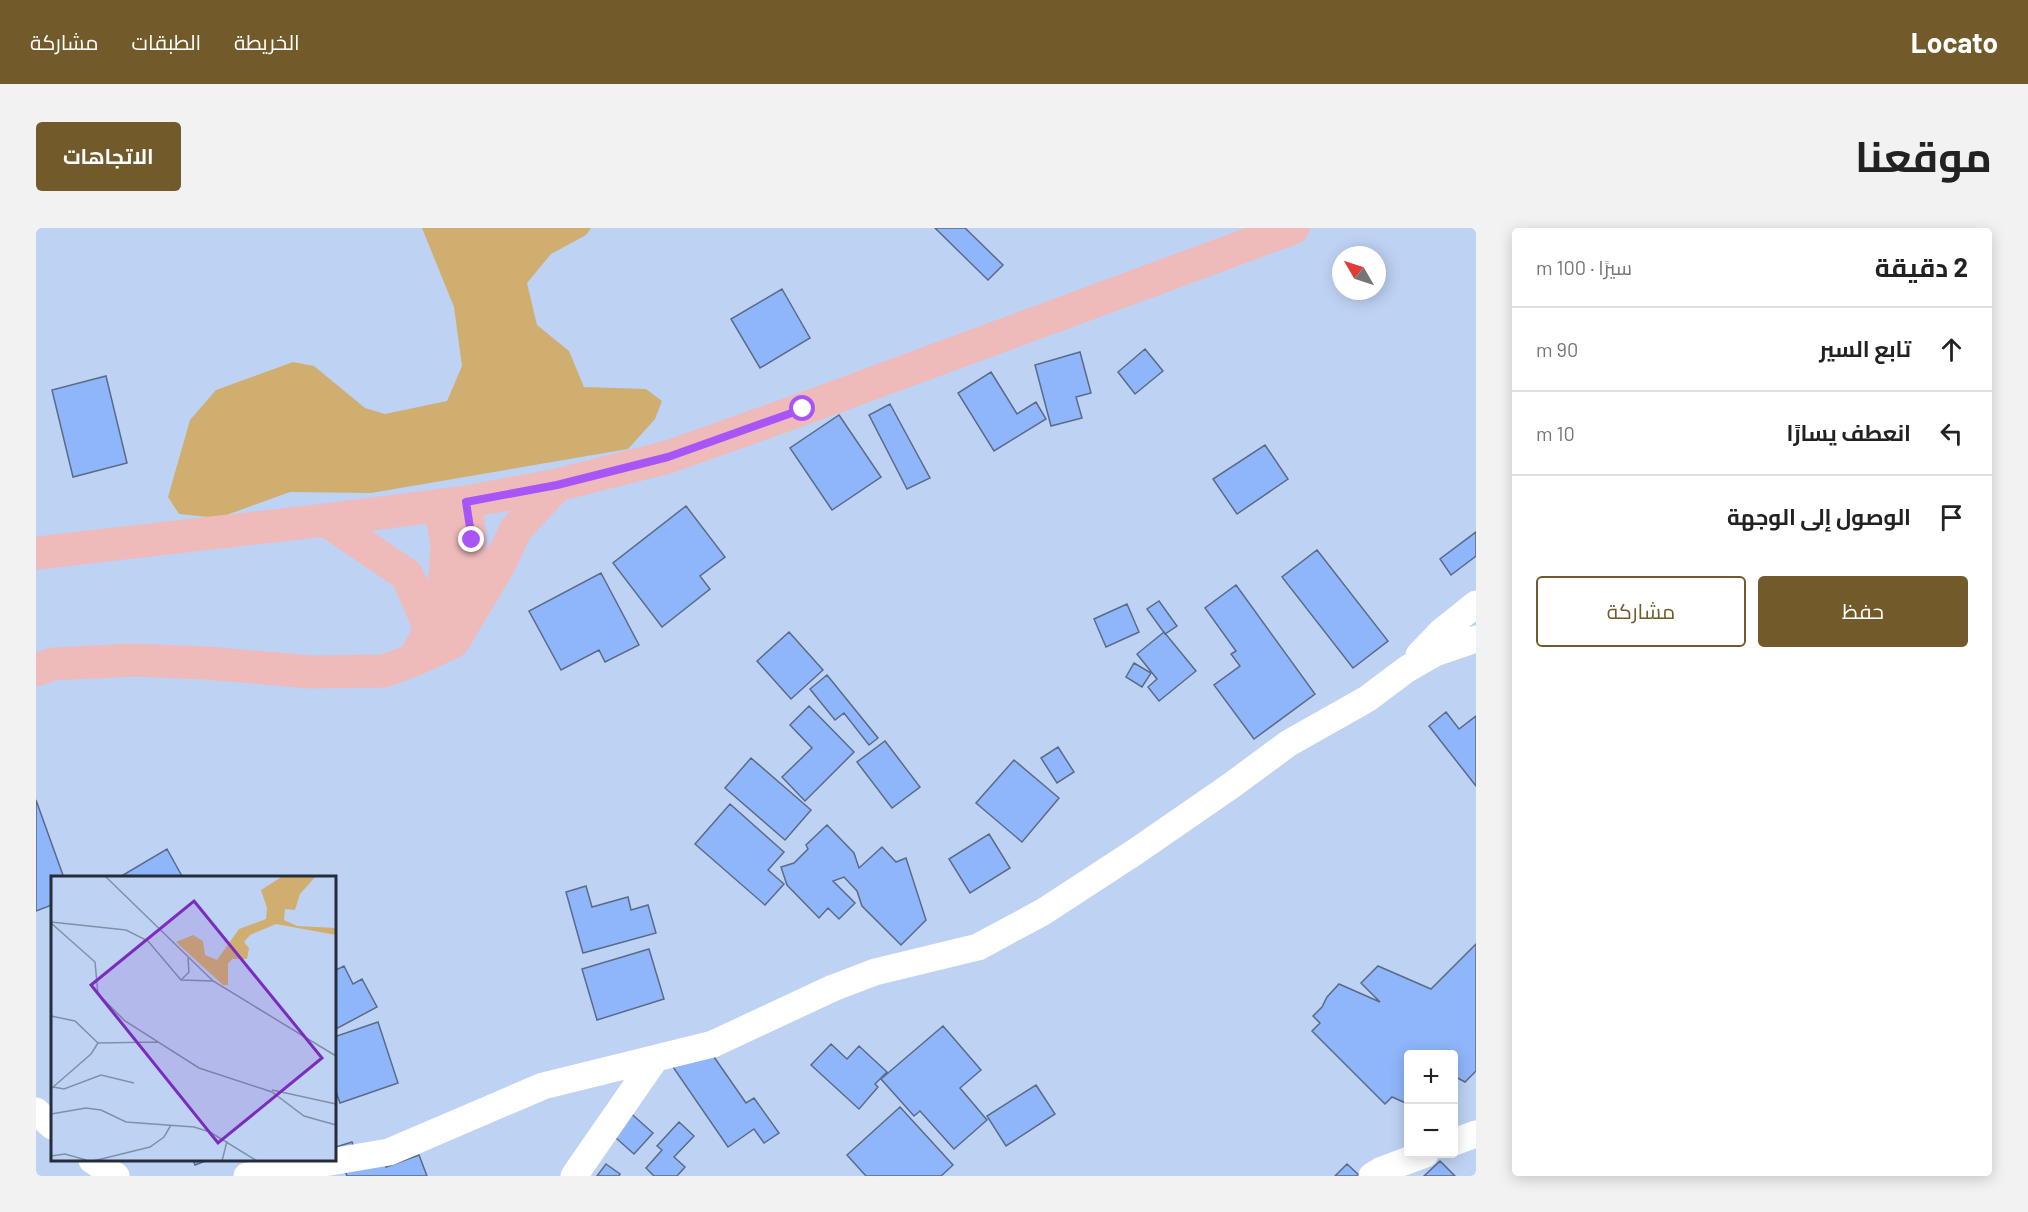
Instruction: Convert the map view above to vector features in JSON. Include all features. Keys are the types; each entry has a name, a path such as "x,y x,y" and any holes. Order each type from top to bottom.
{"main road":[{"path":"36,553 453,504 557,485 668,457 1293,228"},
{"path":"36,670 52,664 134,660 207,663 310,672 384,671 453,642 499,565 516,529 557,485"},
{"path":"453,504 474,576 465,624"},
{"path":"414,660 430,629 445,577 453,504"},
{"path":"326,520 407,574 430,629"}],"street":[{"path":"1398,676 1441,632 1476,604"},
{"path":"336,1161 389,1152 543,1086 712,1044 833,988 875,972 978,947 1043,912 1135,852 1289,743 1367,699 1435,653 1476,639"},
{"path":"574,1176 654,1059"},
{"path":"36,1111 51,1125"},
{"path":"1458,1141 1476,1134"},
{"path":"1372,1176 1414,1158"},
{"path":"94,1161 116,1176"},
{"path":"247,1176 336,1161"}],"shaded area":[{"path":"422,228 591,228 586,235 551,254 527,283 537,325 569,351 584,387 646,389 662,401 655,419 628,449 371,493 290,492 218,518 179,514 168,497 190,420 216,390 293,362 314,366 365,408 385,414 447,401 462,366 454,307"}],"building":[{"path":"935,228 965,228 1003,265 988,280"},
{"path":"782,289 810,338 760,368 731,319"},
{"path":"1145,349 1163,371 1135,394 1118,372"},
{"path":"1080,352 1091,393 1076,397 1082,418 1051,426 1035,365"},
{"path":"991,372 1017,414 1036,402 1046,419 994,451 958,393"},
{"path":"106,376 127,463 73,477 52,390"},
{"path":"890,404 930,478 907,489 869,415"},
{"path":"839,415 881,477 832,510 790,448"},
{"path":"1265,445 1288,479 1237,514 1213,479"},
{"path":"686,506 725,557 700,576 710,589 662,627 613,563"},
{"path":"1476,532 1476,556 1451,575 1440,559"},
{"path":"1317,550 1388,641 1353,668 1282,577"},
{"path":"601,573 639,645 605,662 599,650 561,670 529,611"},
{"path":"1236,585 1315,694 1254,739 1214,685 1240,666 1231,654 1236,651 1205,608"},
{"path":"1159,601 1177,626 1165,634 1147,609"},
{"path":"1127,604 1139,632 1106,647 1094,619"},
{"path":"789,632 823,670 791,699 757,661"},
{"path":"1164,632 1196,671 1159,701 1148,687 1157,679 1137,654"},
{"path":"1134,663 1151,673 1142,687 1126,677"},
{"path":"827,675 878,738 869,745 844,713 835,720 810,689"},
{"path":"809,706 854,752 805,801 782,777 812,748 790,725"},
{"path":"1446,712 1459,729 1476,716 1476,786 1429,726"},
{"path":"885,741 920,787 892,808 857,762"},
{"path":"1058,747 1074,772 1057,783 1041,758"},
{"path":"751,758 811,810 785,840 725,788"},
{"path":"1014,760 1059,798 1022,842 976,803"},
{"path":"36,800 63,876 51,876 51,905 36,911"},
{"path":"730,804 784,852 768,870 784,884 765,905 695,844"},
{"path":"827,825 854,853 859,868 882,847 896,862 906,858 926,920 901,945 862,906 857,891 844,877 833,881 855,903 839,919 828,908 819,918 787,885 781,867 794,863 808,849 806,845"},
{"path":"989,834 1010,868 970,893 949,859"},
{"path":"167,849 182,876 121,876"},
{"path":"586,886 592,907 628,897 631,910 648,905 656,933 583,953 566,892"},
{"path":"1476,944 1476,1071 1465,1082 1458,1078 1458,1050 1404,1050 1404,1102 1392,1097 1385,1104 1312,1031 1320,1023 1313,1016 1339,984 1380,1002 1361,983 1378,966 1431,989"},
{"path":"649,949 664,999 597,1020 582,969"},
{"path":"344,966 353,984 362,979 377,1007 336,1029 336,970"},
{"path":"378,1022 398,1083 340,1103 336,1092 336,1036"},
{"path":"943,1026 981,1070 960,1088 987,1120 954,1149 920,1111 914,1116 881,1079"},
{"path":"705,1044 746,1103 754,1098 779,1133 764,1143 754,1129 728,1147 673,1067"},
{"path":"831,1044 847,1059 859,1046 887,1072 875,1084 878,1087 859,1109 811,1065"},
{"path":"1036,1085 1055,1114 1006,1146 987,1116"},
{"path":"900,1107 953,1165 941,1176 866,1176 847,1155"},
{"path":"626,1109 653,1133 634,1154 607,1130"},
{"path":"679,1122 694,1136 674,1157 685,1167 677,1176 654,1176 646,1168 662,1150 657,1146"},
{"path":"352,1142 359,1160 381,1152 386,1167 419,1155 427,1176 347,1176 336,1147"},
{"path":"193,1161 205,1161 195,1165"},
{"path":"1440,1161 1455,1176 1424,1176"},
{"path":"606,1164 620,1174 619,1176 597,1176"},
{"path":"1347,1164 1360,1176 1335,1176"}],"route":[{"path":"472,540 466,502 557,485 668,457 803,409"}]}
